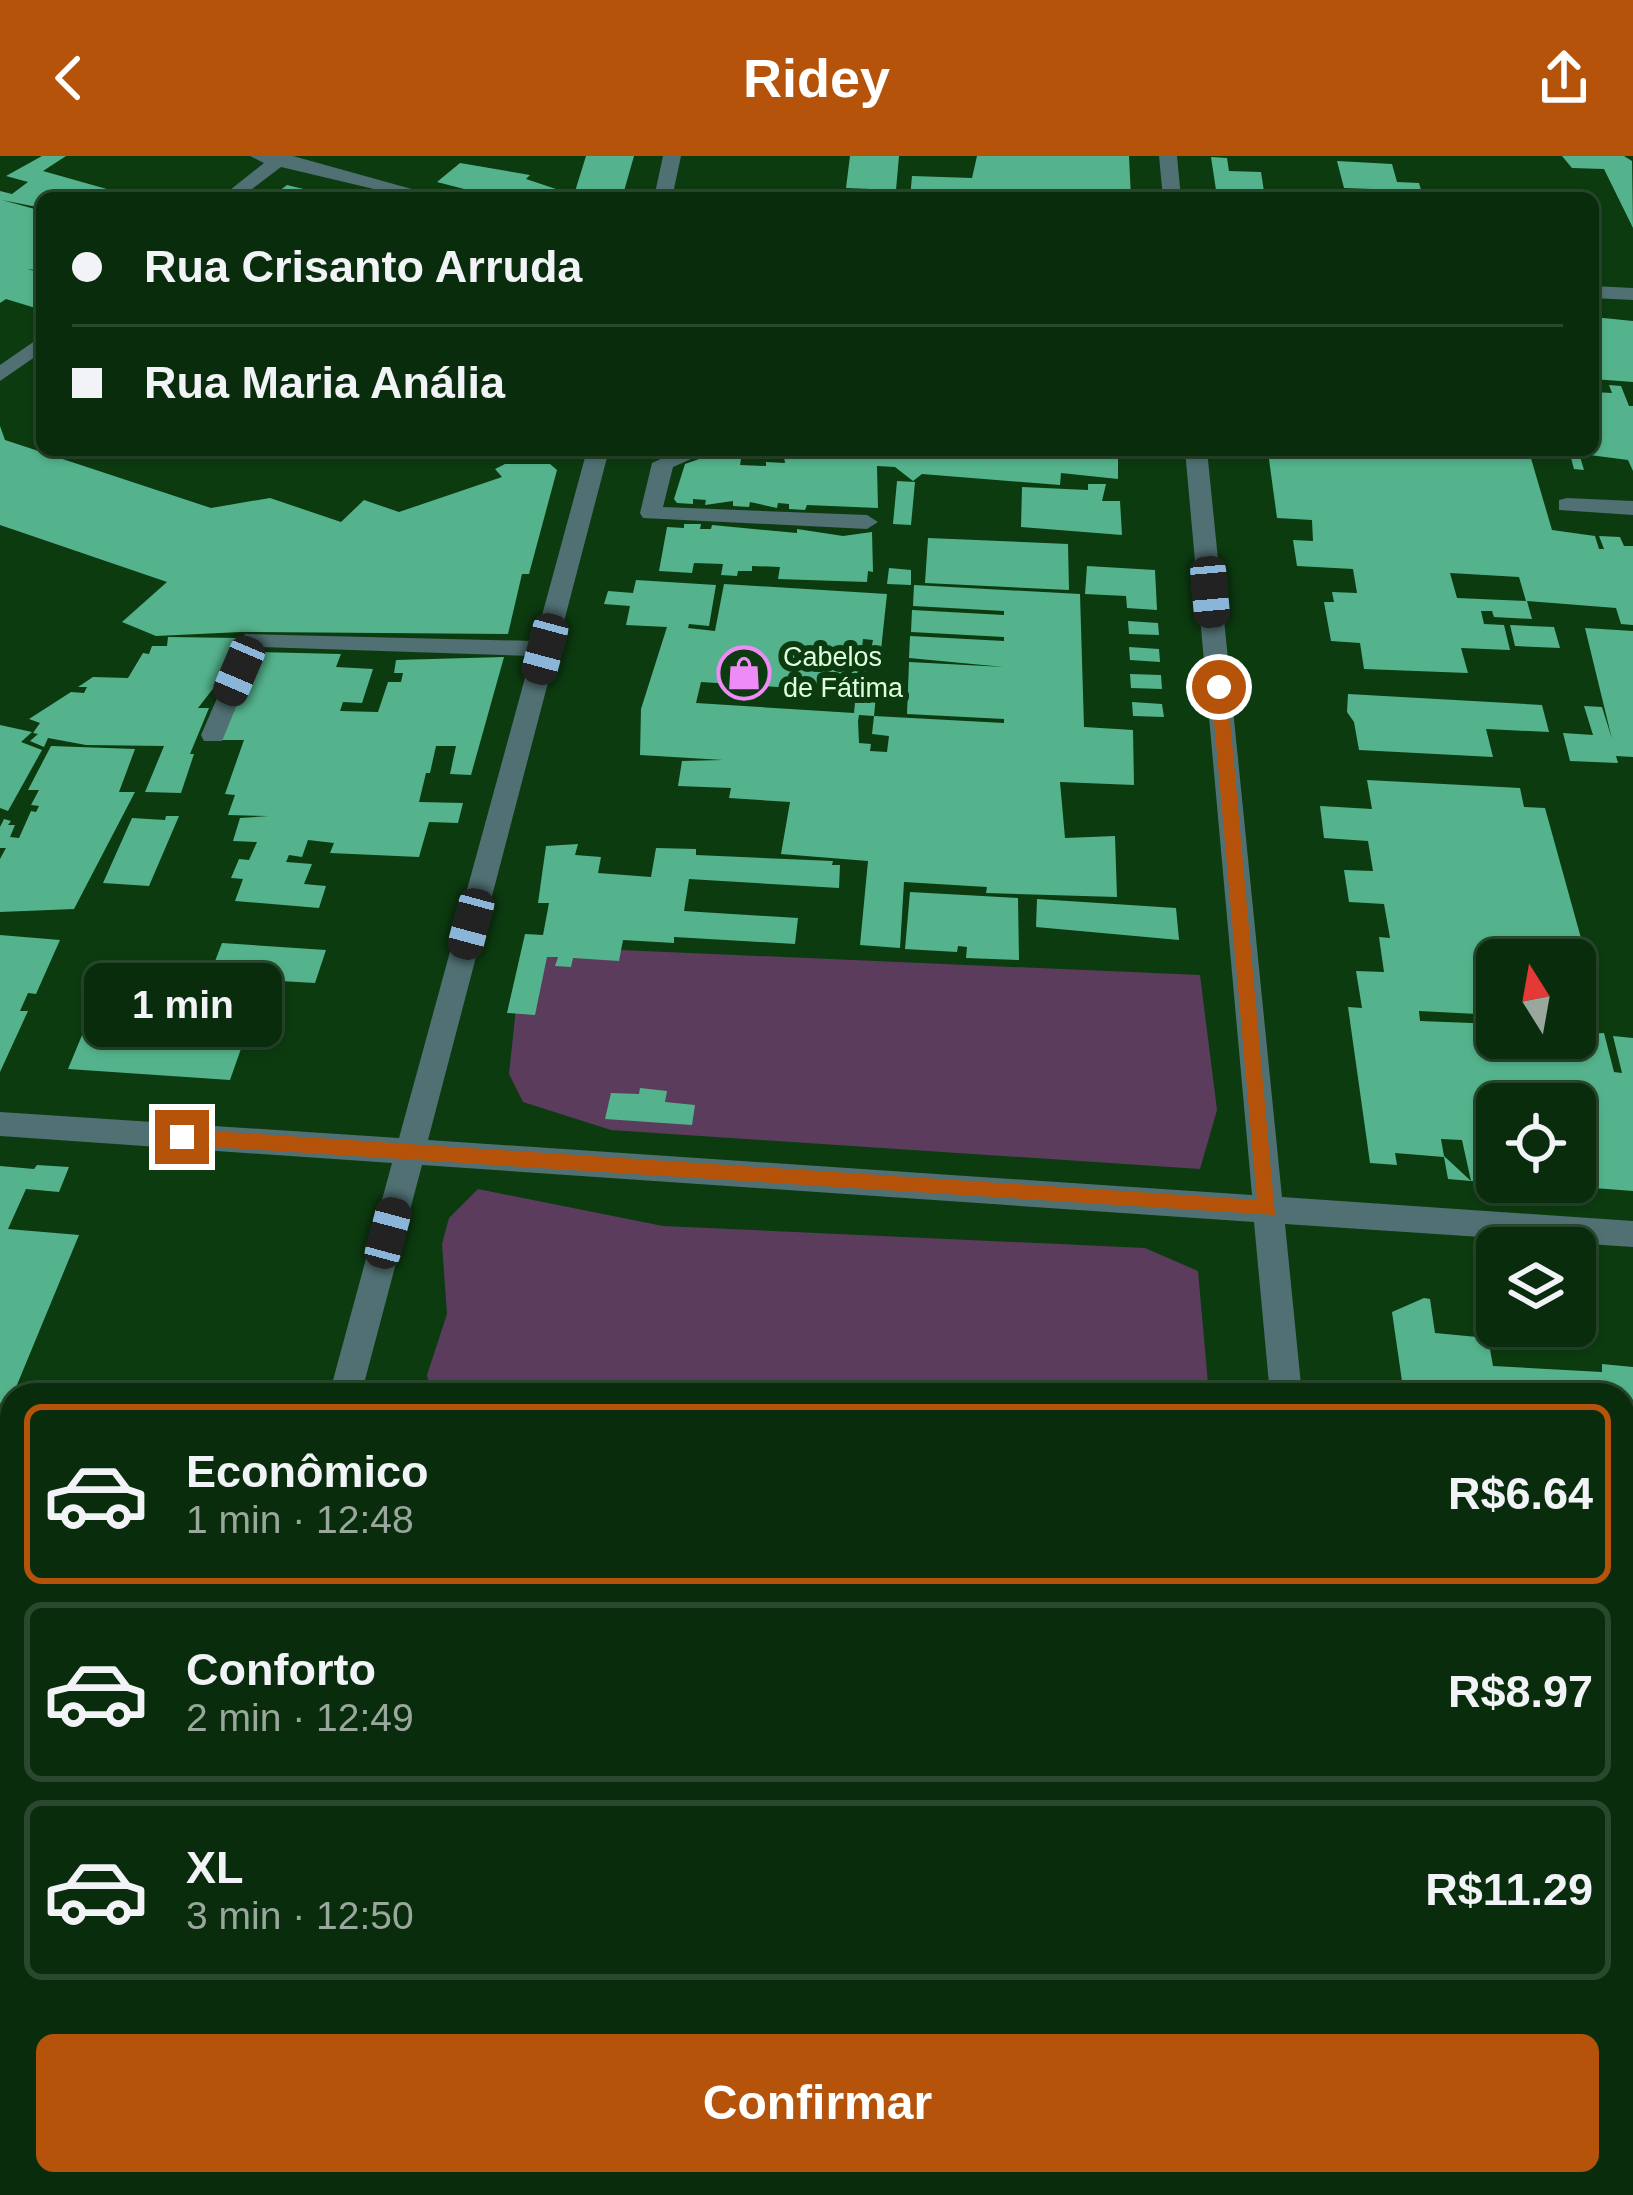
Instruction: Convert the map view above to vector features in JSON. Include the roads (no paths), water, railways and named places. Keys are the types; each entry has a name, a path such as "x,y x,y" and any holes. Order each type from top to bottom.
{"street":[{"path":"664,192 672,156"},
{"path":"1168,156 1171,192"},
{"path":"237,192 274,158 411,192"},
{"path":"1599,292 1633,293"},
{"path":"0,375 36,347"},
{"path":"348,1383 596,456"},
{"path":"685,456 663,464 651,513 867,522"},
{"path":"1197,456 1285,1383"},
{"path":"1567,506 1633,508"},
{"path":"213,735 253,639 545,649"},
{"path":"0,1124 1633,1234"}],"place":[{"name":"Cabelos de Fátima","path":"744,673"}]}
